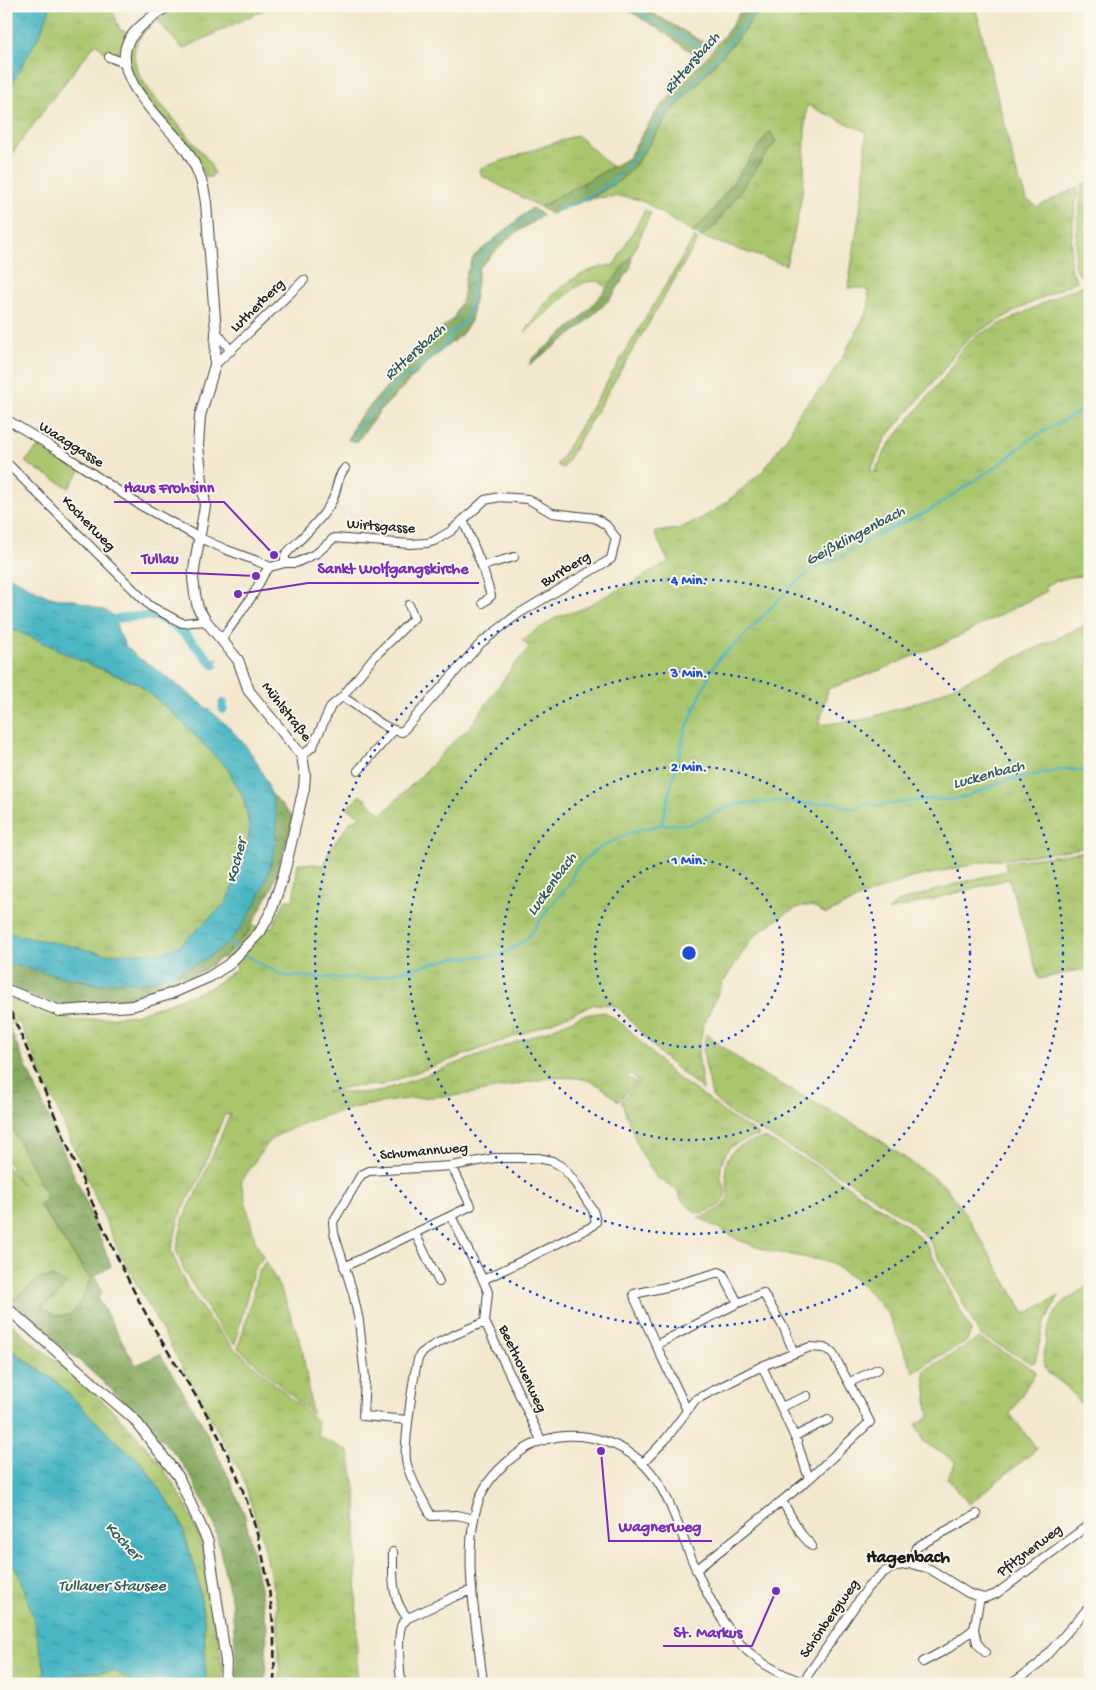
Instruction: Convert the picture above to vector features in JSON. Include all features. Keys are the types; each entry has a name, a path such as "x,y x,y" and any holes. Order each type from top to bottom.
{"street":[{"path":"109,57 124,63 124,55 129,41 142,26 167,6"},
{"name":"Mühlstraße","path":"6,992 10,991 60,1011 132,1006 170,994 209,977 235,959 260,932 271,912 284,873 304,788 305,774 302,756 249,691 238,660 206,621 198,608 193,579 205,506 198,446 200,416 214,365 216,331 204,183 184,148 131,82 124,63"},
{"name":"Lutherberg","path":"214,365 304,280"},
{"path":"216,331 231,351"},
{"name":"Waaggasse","path":"6,419 62,453 138,504 200,538 270,567"},
{"name":"Kocherweg","path":"6,462 150,606 182,623 206,621"},
{"path":"286,563 285,555 331,502 341,472 345,468"},
{"name":"Burrberg","path":"358,771 393,731 402,732 481,643 518,614 611,559 616,538 606,525 595,518 552,513 528,499 500,496 485,500 451,531 434,541 422,544"},
{"path":"463,520 482,566 491,596 483,603"},
{"name":"Wirtsgasse","path":"270,567 286,563 296,563 317,552 334,538 422,544"},
{"path":"482,566 514,556"},
{"path":"222,639 270,567"},
{"path":"302,756 313,746 331,706 342,697 374,657 414,618 409,605"},
{"path":"342,697 393,731"},
{"name":"Schumannweg","path":"408,1420 363,1416 365,1377 358,1321 353,1293 334,1233 333,1222 362,1175 369,1171 452,1166 495,1158 538,1158 552,1161 562,1167 593,1210 596,1222 592,1227 483,1280"},
{"path":"344,1267 471,1206 452,1166"},
{"name":"Beethovenweg","path":"451,1216 488,1292 485,1322 541,1440"},
{"path":"415,1233 439,1282"},
{"path":"687,1410 634,1294 671,1286 719,1272 723,1274 738,1303"},
{"path":"656,1345 738,1303 763,1293 784,1328 794,1353"},
{"path":"6,1307 134,1419 178,1476 208,1542 226,1662 225,1684"},
{"path":"474,1519 457,1515 431,1516 406,1461 408,1420 415,1371 421,1354 440,1342 485,1322"},
{"path":"643,1463 666,1439 695,1400 762,1366 810,1347 824,1348 832,1352 850,1382 870,1422 809,1479 696,1570"},
{"path":"762,1366 795,1436 809,1479"},
{"path":"850,1382 878,1369"},
{"path":"781,1407 807,1396"},
{"path":"411,1406 421,1406"},
{"path":"795,1436 828,1420"},
{"path":"483,1684 470,1556 474,1519 479,1499 491,1478 510,1459 527,1447 554,1436 582,1436 598,1439 632,1454 643,1463 658,1482 672,1506 696,1570 729,1629 748,1652 773,1670 805,1683"},
{"path":"782,1501 802,1535 812,1546"},
{"path":"977,1514 916,1548 911,1564 930,1569 968,1594 982,1598 974,1629 977,1643 985,1652"},
{"name":"Pfitznerweg","path":"982,1598 996,1594 1090,1524"},
{"path":"393,1552 395,1596 403,1614 408,1618"},
{"name":"Schönbergweg","path":"805,1683 875,1579 897,1566 911,1564"},
{"path":"401,1684 400,1631 402,1624 408,1618 472,1590"},
{"path":"1011,1684 1038,1665 1090,1606"},
{"path":"923,1662 949,1648 974,1629"}],"green space":[{"path":"6,6 111,6 120,30 127,32 117,53 115,63 96,43 6,162"},
{"path":"172,6 177,6 144,32 138,41 135,51 135,62 149,90 209,161 214,173 211,177 206,177 198,163 139,88 130,68 129,56 134,39 150,22"},
{"path":"180,6 272,6 183,49 158,22"},
{"path":"620,6 640,6 710,46 700,58 653,25"},
{"path":"743,6 761,6 744,31 668,116 636,164 621,180 586,200 551,214 540,207 628,158 656,112 710,53 731,27"},
{"path":"761,6 975,6 1015,168 1026,199 1037,207 1078,187 1072,231 1070,267 1077,281 1021,308 972,335 954,354 944,369 886,438 870,471 880,472 875,471 889,444 946,375 958,354 974,337 1066,292 1090,283 1090,576 1061,579 1045,586 1047,591 951,640 888,667 828,689 819,725 866,719 927,699 1090,623 1090,847 985,862 911,878 869,894 826,914 811,906 803,906 792,910 763,929 749,943 722,984 703,1026 698,1053 703,1090 662,1056 620,1009 613,1005 595,1004 535,1029 382,1085 348,1087 326,1092 371,1093 382,1091 552,1029 584,1015 605,1012 626,1027 673,1075 708,1099 728,1116 757,1133 758,1136 735,1144 727,1152 721,1169 721,1178 725,1189 724,1200 717,1207 707,1211 696,1213 682,1201 676,1189 656,1177 639,1149 621,1101 637,1084 636,1079 629,1074 626,1077 634,1081 635,1084 618,1101 593,1082 570,1077 525,1082 454,1096 399,1100 362,1106 326,1115 291,1129 271,1140 241,1182 255,1241 263,1257 253,1271 235,1344 225,1335 212,1316 185,1272 176,1250 184,1217 230,1114 224,1115 199,1179 180,1214 171,1251 188,1289 216,1328 235,1349 317,1421 318,1436 349,1452 356,1494 357,1684 280,1684 277,1606 263,1541 242,1475 120,1254 19,1021 6,1026 6,996 46,1008 75,1021 135,1015 210,988 237,969 236,966 221,957 177,983 111,997 6,983 6,627 88,664 137,683 175,715 228,769 244,799 250,831 232,924 272,928 286,899 293,901 298,863 324,865 330,849 351,821 362,817 347,808 360,795 382,814 470,727 514,665 530,648 522,640 558,616 577,611 642,578 654,569 669,563 654,532 678,529 702,518 724,504 763,471 791,431 796,416 826,383 845,353 868,309 869,301 868,291 860,288 848,288 863,191 866,132 807,105 803,186 786,265 701,237 715,226 776,141 770,131 709,216 692,232 639,200 626,197 612,197 586,200 602,192 636,164 668,116 744,31"},
{"path":"770,131 776,141 715,226 701,237 692,232 709,216"},
{"path":"577,135 612,167 540,207 482,176 481,168"},
{"path":"1090,182 1090,279 1087,279 1081,276 1074,264 1082,184"},
{"path":"532,208 543,215 510,237 479,268 471,321 462,334 411,379 379,412 357,442 348,440 356,422 413,353 454,318 463,297 465,277 474,256"},
{"path":"645,210 651,213 632,255 607,288 598,281 585,282 574,289 525,332 552,295 563,286 591,270 614,265"},
{"path":"694,238 698,240 563,468 557,465"},
{"path":"632,255 631,267 611,298 577,330 529,365 532,359 580,319"},
{"path":"38,447 80,471 69,488 25,462"},
{"path":"268,790 294,819 271,890 247,934 231,950 205,970 163,988 142,1000 116,1005 68,1007 6,988 6,963 52,975 101,984 120,981 145,982 270,868 275,838 275,819 272,799"},
{"path":"1090,851 1090,969 1039,979 1009,879 888,911 898,902 1006,871 1005,862"},
{"path":"8,1025 88,1207 111,1266 95,1276 102,1292 98,1299 136,1365 160,1354 199,1418 230,1480 245,1516 267,1628 265,1684 235,1684 237,1671 232,1604 214,1524 190,1475 177,1456 134,1410 81,1362 35,1326 11,1301 40,1278 52,1277 66,1284 56,1297 41,1307 56,1316 71,1315 83,1298 90,1279 39,1204 47,1200 45,1192 6,1117 6,1026"},
{"path":"706,1034 752,1069 864,1129 945,1186 965,1213 1025,1314 1059,1296 1044,1324 1035,1362 1031,1363 980,1335 929,1240 912,1223 846,1179 731,1114 712,1097 703,1052"},
{"path":"6,1117 45,1192 47,1201 39,1205 90,1279 83,1298 71,1315 56,1316 41,1307 56,1297 40,1278 11,1301 6,1297 6,1166 22,1185 6,1160"},
{"path":"765,1138 822,1169 906,1225 925,1242 971,1331 967,1341 934,1359 914,1373 888,1314 870,1293 853,1278 830,1262 765,1250 741,1241 698,1217 715,1211 728,1199 726,1166 731,1153 742,1145"},
{"path":"266,1261 284,1297 302,1347 312,1414 238,1348 258,1272"},
{"path":"1090,1284 1090,1414 1066,1386 1047,1372 1043,1361 1047,1333 1053,1316 1065,1301"},
{"path":"6,1319 91,1390 126,1424 158,1461 172,1481 194,1523 205,1558 223,1671 222,1684 206,1684 204,1619 196,1571 179,1518 140,1461 113,1439 57,1382 6,1346"},
{"path":"979,1338 1036,1371 1010,1414 1037,1449 969,1504 947,1478 956,1462 924,1442 916,1424 929,1418 924,1371"},
{"path":"6,1551 22,1581 33,1617 60,1682 68,1676 116,1671 135,1684 49,1684 41,1677 37,1684 6,1684"}],"water":[{"path":"17,6 51,6 41,32 6,94 6,34"},
{"path":"6,575 47,596 58,599 71,599 106,611 114,616 118,631 125,645 137,657 152,666 219,718 243,743 259,766 273,801 276,818 273,858 267,878 248,916 237,932 216,952 188,968 147,982 121,981 102,984 6,963 6,932 106,954 163,952 179,946 226,903 244,859 250,831 244,799 228,769 175,715 137,683 88,664 6,627"},
{"name":"Tullauer Stausee","path":"6,1346 57,1382 113,1439 140,1461 179,1518 196,1571 204,1619 206,1684 135,1684 115,1671 68,1676 59,1684 37,1684 45,1671 33,1617 22,1581 6,1551"}],"waterway":[{"path":"628,6 702,48"},
{"name":"Rittersbach","path":"556,211 577,202 607,185 624,170 660,119 725,48 758,6"},
{"name":"Rittersbach","path":"353,441 359,425 405,375 413,374 425,361 447,343 451,333 466,321 472,295 472,275 476,263 493,244 529,216 538,215"},
{"name":"Geißklingenbach","path":"661,825 685,732 711,670 721,656 736,644 793,585 815,568 836,559 887,530 927,512 1000,464 1029,440 1090,405"},
{"path":"103,621 138,616 160,618 177,628 214,665"},
{"name":"Rittersbach","path":"214,665 217,659"},
{"path":"223,703 223,709"},
{"name":"Luckenbach","path":"243,953 284,976 336,978 374,978 454,958 502,955 527,939 548,909 568,886 576,868 594,851 629,833 659,825 690,824 735,804 781,801 808,804 835,802 847,808 855,809 865,803 881,805 965,797 1007,780 1065,769 1090,772"},
{"name":"Luckenbach","path":"226,939 239,950"}],"railway":[{"path":"6,1001 102,1225 138,1299 202,1406 235,1472 259,1540 266,1575 272,1610 274,1684"}],"place":[{"name":"Haus Frohsinn","path":"274,555"},
{"name":"Tullau","path":"256,576"},
{"name":"Sankt Wolfgangskirche","path":"238,594"},
{"name":"Wagnerweg","path":"601,1451"},
{"name":"St. Markus","path":"776,1591"}],"district":[{"name":"Hagenbach","path":"908,1558"}],"water label":[{"name":"Kocher","path":"238,861"},
{"name":"Kocher","path":"122,1542"}]}
